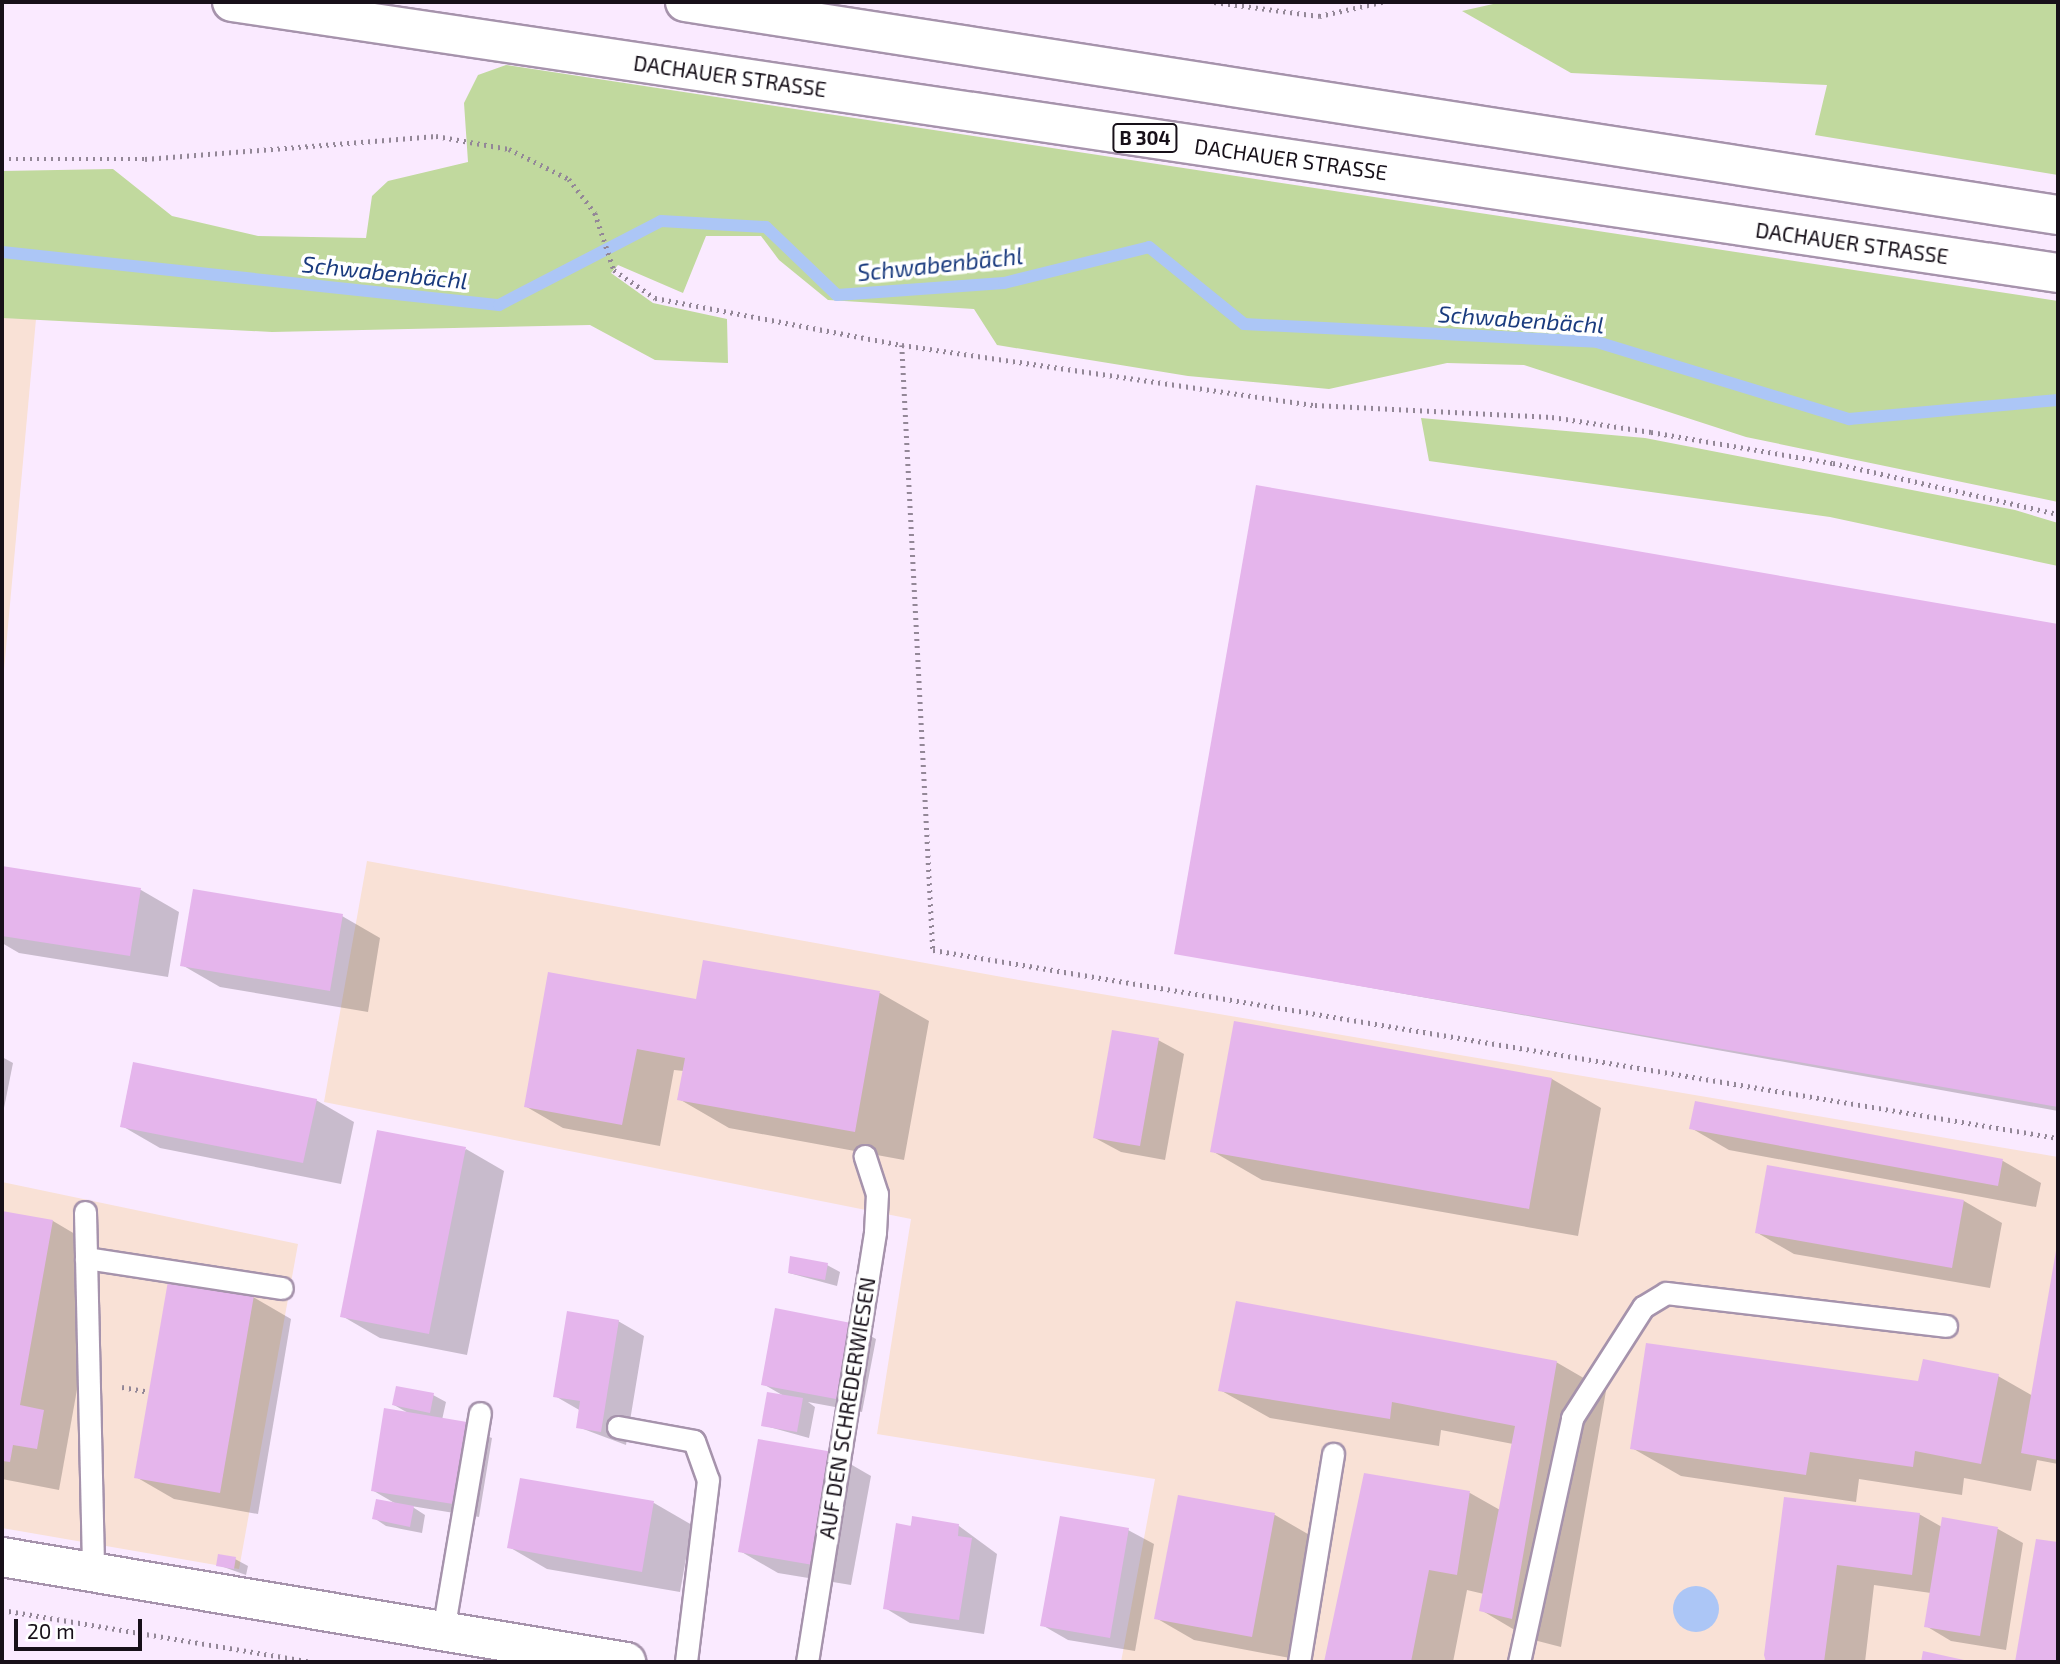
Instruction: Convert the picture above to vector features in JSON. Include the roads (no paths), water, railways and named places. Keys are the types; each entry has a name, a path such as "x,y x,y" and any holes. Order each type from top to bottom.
{"main road":[{"name":"DACHAUER STRASSE","path":"232,2 2058,274"},
{"path":"685,2 2058,215"},
{"path":"2,1557 626,1662"}],"lane":[{"name":"AUF DEN SCHREDERWIESEN","path":"807,1662 875,1232 874,1174 865,1156"},
{"path":"85,1212 93,1573"},
{"path":"86,1258 282,1288"},
{"path":"1519,1662 1572,1418 1643,1307 1666,1293 1946,1326"},
{"path":"443,1631 480,1413"},
{"path":"618,1427 694,1441 708,1480 686,1662"},
{"path":"1299,1662 1333,1454"}],"water":[{"path":"1696,1586 1712,1593 1719,1609 1712,1625 1696,1632 1680,1625 1673,1609 1680,1593"}],"waterway":[{"name":"Schwabenbächl","path":"2,252 499,305 661,221 766,227 837,295 1004,283 1149,247 1244,324 1597,342 1849,419 2058,400"}]}
